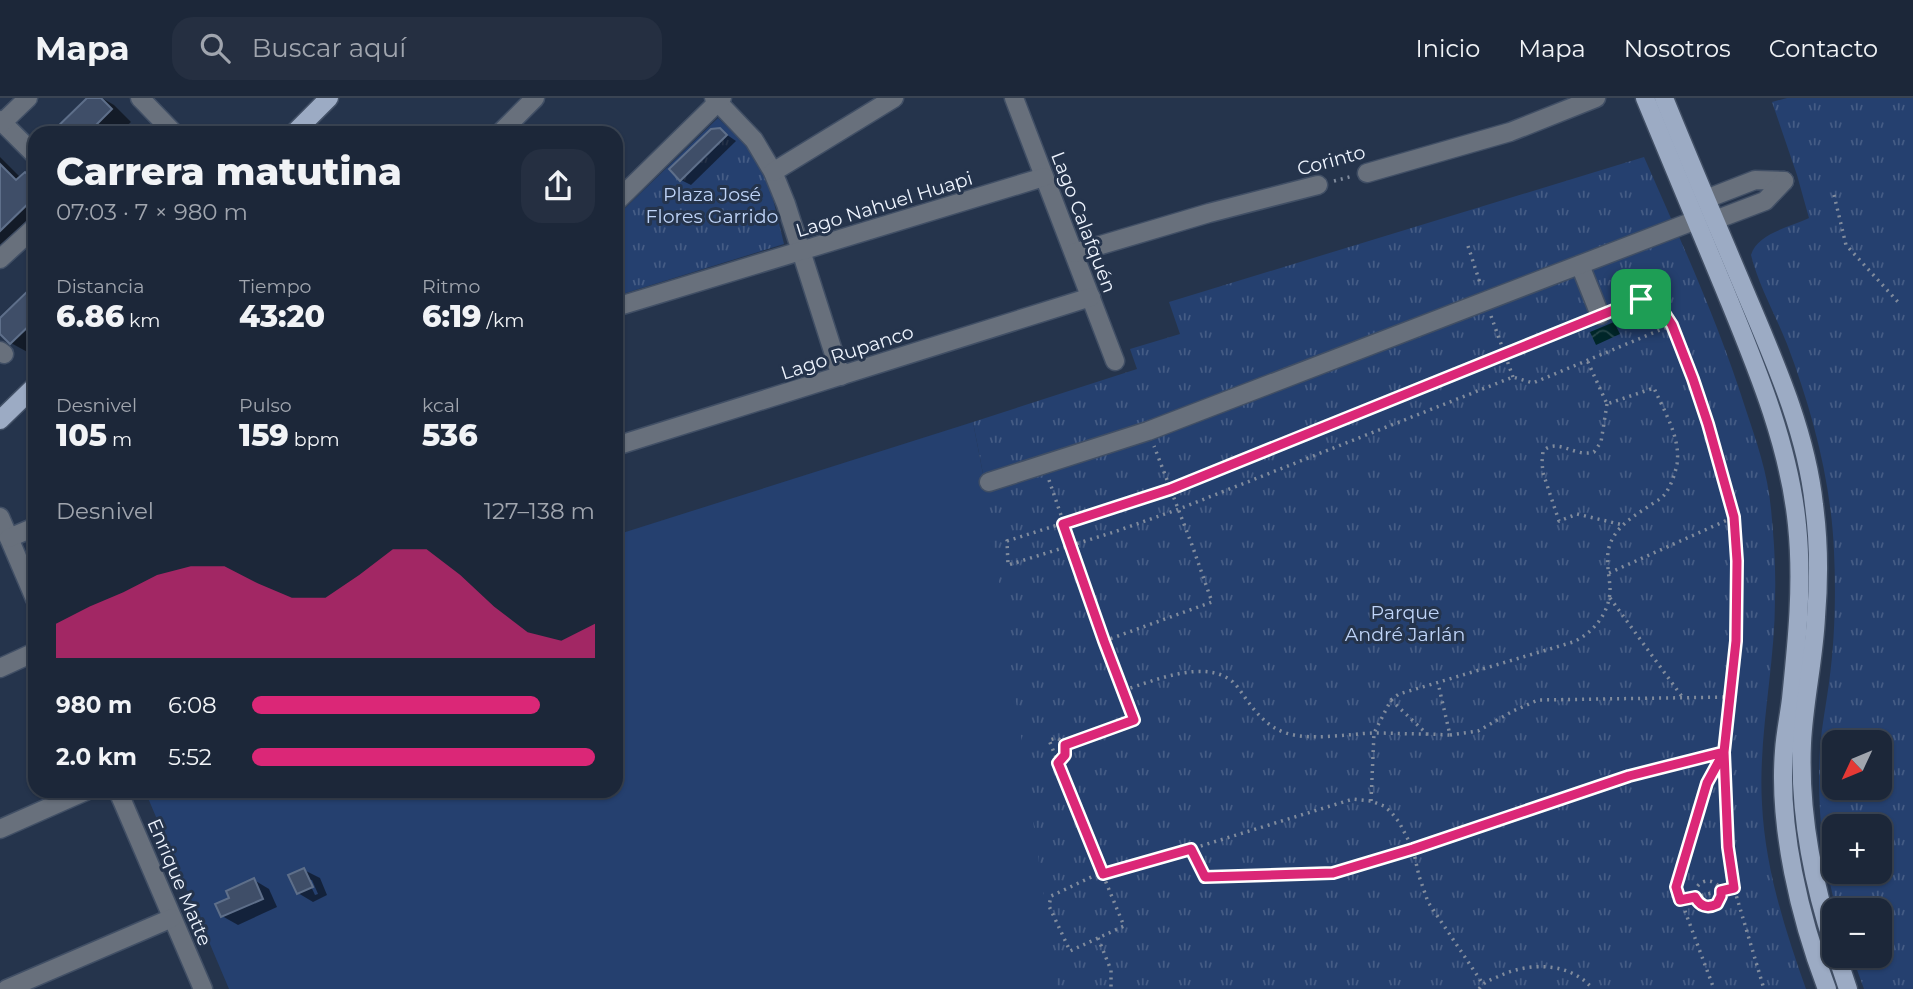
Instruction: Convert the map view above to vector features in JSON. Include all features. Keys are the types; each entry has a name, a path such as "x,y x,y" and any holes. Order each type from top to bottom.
{"main road":[{"path":"1645,98 1754,361 1781,448 1794,502 1800,592 1784,752 1785,805 1796,884 1827,989"},
{"path":"1664,98 1782,384 1800,435 1808,469 1817,533 1818,587 1802,743 1802,772 1808,842 1822,904"},
{"path":"300,126 323,100"},
{"path":"0,420 28,393"},
{"path":"1841,968 1848,989"}],"street":[{"path":"28,98 1,122 28,148"},
{"path":"141,98 167,126"},
{"path":"507,126 535,98"},
{"path":"773,172 894,98"},
{"name":"Lago Calafquén","path":"1014,98 1115,361"},
{"name":"Corinto","path":"1367,173 1510,132 1596,98"},
{"path":"623,195 718,99 754,140 773,172 841,376"},
{"name":"Lago Nahuel Huapi","path":"623,305 1044,177"},
{"path":"1706,199 1755,180 1784,181 1765,201 1715,220"},
{"name":"Corinto","path":"1074,253 1318,186"},
{"path":"989,482 1148,430 1696,220"},
{"path":"0,259 28,233"},
{"path":"1580,265 1600,315"},
{"name":"Lago Rupanco","path":"623,444 1091,297"},
{"path":"0,517 28,583"},
{"path":"9,538 28,530"},
{"path":"0,668 28,655"},
{"path":"0,829 70,798"},
{"name":"Enrique Matte","path":"121,798 203,989"},
{"path":"7,989 172,918"}],"path":[{"name":"Corinto","path":"1318,186 1367,173"},
{"path":"1834,195 1846,245 1899,303"},
{"path":"1672,325 1533,383 1513,377 1179,509 1008,565 1007,541 1171,489 1641,299 1653,301 1672,325 1708,424 1734,517 1736,641 1724,752 1728,847 1734,888 1764,989"},
{"path":"1587,359 1607,404 1603,435 1598,448 1585,454 1550,446 1543,451 1542,462 1559,521 1577,514 1623,525"},
{"path":"1371,801 1374,733 1391,700 1399,694 1573,642 1585,637 1597,623 1610,597 1610,546 1617,531 1628,520 1664,496 1676,465 1678,447 1654,388 1607,404"},
{"path":"1104,641 1212,602 1148,430"},
{"path":"1044,464 1070,545 1134,720 1065,745"},
{"path":"1609,573 1734,517"},
{"path":"1610,597 1683,698"},
{"path":"1123,690 1187,672 1218,674 1233,682 1262,719 1287,734 1308,736 1374,733 1450,735 1479,731 1538,700 1731,697"},
{"path":"1437,683 1450,735"},
{"path":"1391,700 1427,734"},
{"path":"1058,763 1065,755 1065,745 1057,738 1049,740 1058,763 1102,873 1124,926 1070,951 1049,906 1051,896 1102,873 1191,849 1353,799 1371,801 1391,812 1413,849 1428,902 1483,984"},
{"path":"1191,849 1205,877 1333,873 1413,849 1629,776 1724,752"},
{"path":"1714,989 1676,887 1707,783 1724,752"},
{"path":"1705,881 1717,884 1721,891 1720,900 1713,906 1700,904 1695,897 1696,889 1705,881"},
{"path":"1680,900 1734,888"},
{"path":"1097,938 1111,970 1111,989"},
{"path":"1479,989 1483,984 1511,970 1541,966 1568,972 1583,979 1593,989"}],"green space":[{"path":"1787,98 1913,98 1913,989 1864,989 1856,968 1892,968 1892,898 1834,898 1831,884 1892,884 1892,814 1822,814 1822,829 1819,767 1822,732 1822,800 1892,800 1892,730 1822,730 1834,634 1834,551 1829,498 1819,446 1804,394 1751,255 1754,247 1767,236 1809,218 1772,102"},
{"name":"Plaza José Flores Garrido","path":"718,118 753,152 771,191 784,244 623,294 623,210"},
{"name":"Parque André Jarlán","path":"1644,157 1723,343 1767,483 1773,532 1775,588 1762,753 1762,804 1772,875 1806,989 1057,989 985,484 973,422 1137,369 1130,349 1180,334 1169,302"},
{"path":"973,422 1102,989 229,989 148,798 623,798 623,533"}],"water":[{"path":"1614,322 1620,334 1596,345 1590,332"}],"building":[{"path":"87,98 101,98 112,109 97,124 99,126 58,126"},
{"path":"720,128 727,135 680,181 669,169 711,129"},
{"path":"0,164 16,180 25,172 28,175 28,204 0,231"},
{"path":"28,291 28,327 10,344 0,334 0,318"},
{"path":"304,868 313,887 297,894 288,875"},
{"path":"254,878 263,899 221,917 215,904 229,898 226,891"}],"route":[{"path":"1641,299 1171,489 1063,524 1134,720 1065,745 1065,755 1058,763 1103,874 1191,849 1205,877 1333,873 1413,849 1629,776 1724,752 1728,847 1734,888 1721,891 1717,904 1708,907 1700,904 1695,897 1680,900 1676,887 1707,783 1724,752 1736,641 1737,561 1734,517 1708,424 1672,325 1653,301 1641,299"}]}
